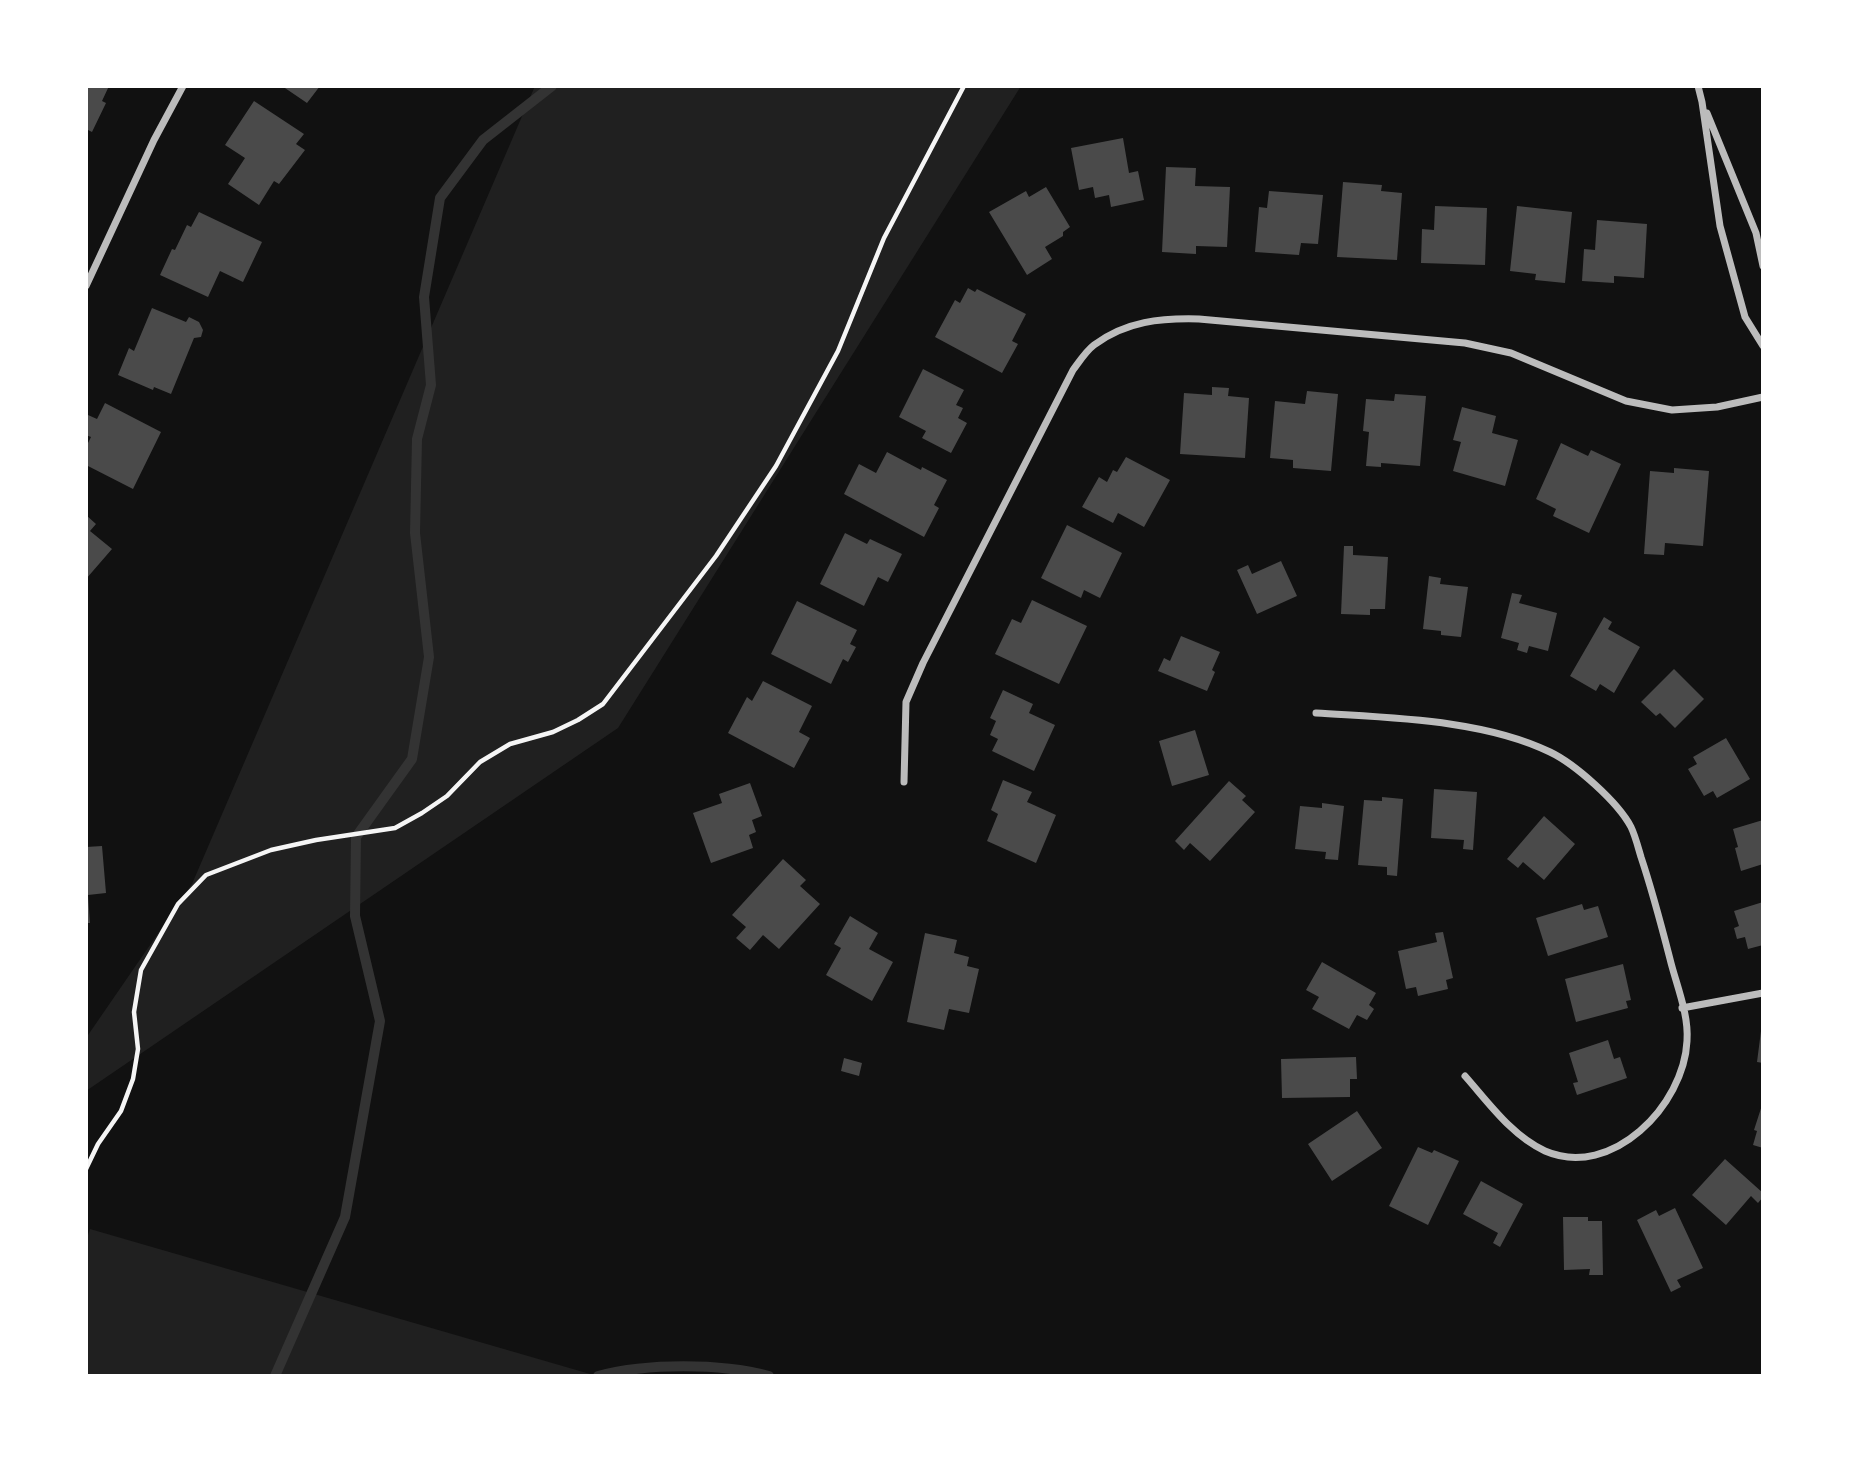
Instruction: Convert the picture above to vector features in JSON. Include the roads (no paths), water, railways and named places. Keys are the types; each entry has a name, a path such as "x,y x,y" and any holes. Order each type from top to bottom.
{"street":[{"path":"86,286 154,140 183,86"},
{"path":"1698,86 1720,226 1745,317 1763,346"},
{"path":"1702,102 1756,233 1763,266"},
{"path":"904,782 906,702 923,663 1073,370 1092,346 1123,328 1162,318 1199,319 1465,343 1511,354 1626,401 1672,410 1717,407 1763,397"},
{"path":"1316,713 1444,725 1510,737 1551,753 1594,782 1631,826 1652,891 1688,1040 1682,1066 1666,1103 1639,1133 1608,1152 1576,1159 1545,1151 1510,1127 1465,1076"},
{"path":"1682,1008 1763,993"}],"waterway":[{"path":"275,1376 345,1217 380,1021 355,916 356,837 412,759 429,657 415,533 417,439 431,385 424,297 440,198 483,140 552,86"},
{"path":"598,1376 638,1369 684,1366 729,1369 769,1376"}]}
